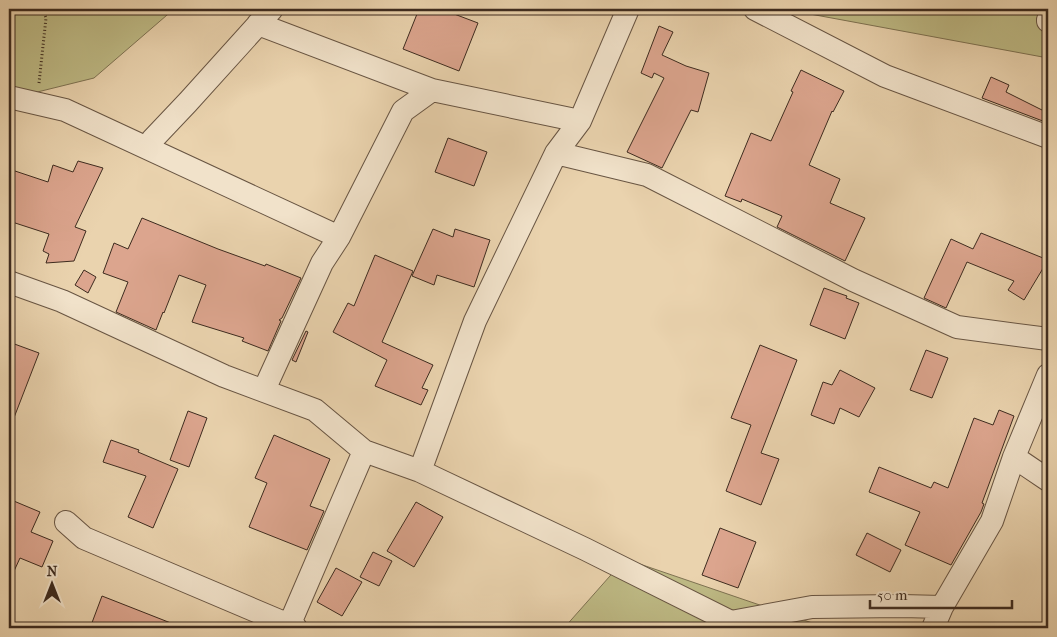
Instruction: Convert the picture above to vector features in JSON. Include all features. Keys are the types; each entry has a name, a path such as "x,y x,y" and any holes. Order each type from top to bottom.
{"street":[{"path":"420,471 474,322 556,153 580,120 628,9"},
{"path":"755,9 885,76 1048,138"},
{"path":"152,140 265,16 432,90 580,120"},
{"path":"264,390 322,263 339,237 403,111 432,90"},
{"path":"9,97 65,110 339,237"},
{"path":"556,153 647,176 853,280 957,327 1048,339"},
{"path":"9,282 62,301 224,376 315,410 364,451 420,471 586,549 731,622 812,607 942,607"},
{"path":"933,628 942,607 992,521 1014,457 1048,375"},
{"path":"66,522 84,538 291,627 364,451"},
{"path":"1014,457 1048,480"}],"path":[{"path":"36,104 46,18 42,9"}],"shaded area":[{"path":"9,9 174,9 94,78 9,99"},
{"path":"783,9 1048,9 1048,58"},
{"path":"625,559 827,628 564,628"}],"building":[{"path":"419,9 441,9 478,23 459,71 403,49"},
{"path":"659,26 673,32 662,55 686,66 709,73 698,112 691,110 662,168 627,152 664,78 654,73 652,78 641,73"},
{"path":"801,70 844,91 832,111 809,165 840,179 830,203 865,218 845,261 777,227 782,216 742,199 741,202 725,196 751,133 771,141"},
{"path":"991,77 1009,85 1006,92 1048,113 1048,123 982,98"},
{"path":"448,138 487,152 474,186 435,172"},
{"path":"78,161 103,168 75,227 86,231 74,261 46,263 49,254 43,251 49,234 9,221 9,169 48,182 53,165 73,172"},
{"path":"142,218 218,249 265,266 266,264 301,278 282,318 279,320 281,321 268,351 242,341 244,338 192,322 206,285 179,275 156,330 116,312 128,282 103,273 114,243 128,249"},
{"path":"433,229 453,237 455,229 490,240 474,287 437,275 434,285 412,276"},
{"path":"981,233 1048,260 1024,300 1008,290 1014,281 967,262 946,308 924,298 951,239 973,249"},
{"path":"375,255 413,271 382,342 433,365 422,388 428,390 421,405 375,386 387,360 333,332 348,303 354,306"},
{"path":"84,270 96,277 88,293 75,285"},
{"path":"824,288 847,296 846,298 859,303 845,339 810,325"},
{"path":"306,331 308,332 296,362 292,360"},
{"path":"9,342 39,353 10,428 9,428"},
{"path":"760,345 797,360 761,453 779,459 761,505 726,491 751,425 731,418"},
{"path":"926,350 948,358 932,398 910,390"},
{"path":"840,370 875,388 859,417 840,408 834,424 811,415 823,382 832,385"},
{"path":"999,410 1014,416 982,503 984,504 981,512 951,565 905,545 920,512 869,492 879,467 931,488 934,482 948,488 974,418 993,425"},
{"path":"188,411 207,418 189,467 170,460"},
{"path":"274,435 330,459 310,506 324,511 307,550 249,527 267,483 255,478"},
{"path":"111,440 139,450 138,452 178,469 153,528 128,517 146,476 103,462"},
{"path":"9,499 40,512 31,532 53,541 42,567 20,558 9,582"},
{"path":"416,502 443,517 414,567 387,551"},
{"path":"720,528 756,542 738,588 702,575"},
{"path":"867,533 901,550 890,572 856,555"},
{"path":"373,552 392,561 379,586 360,577"},
{"path":"336,568 362,582 342,616 317,602"},
{"path":"102,596 181,627 181,628 90,628"}]}
